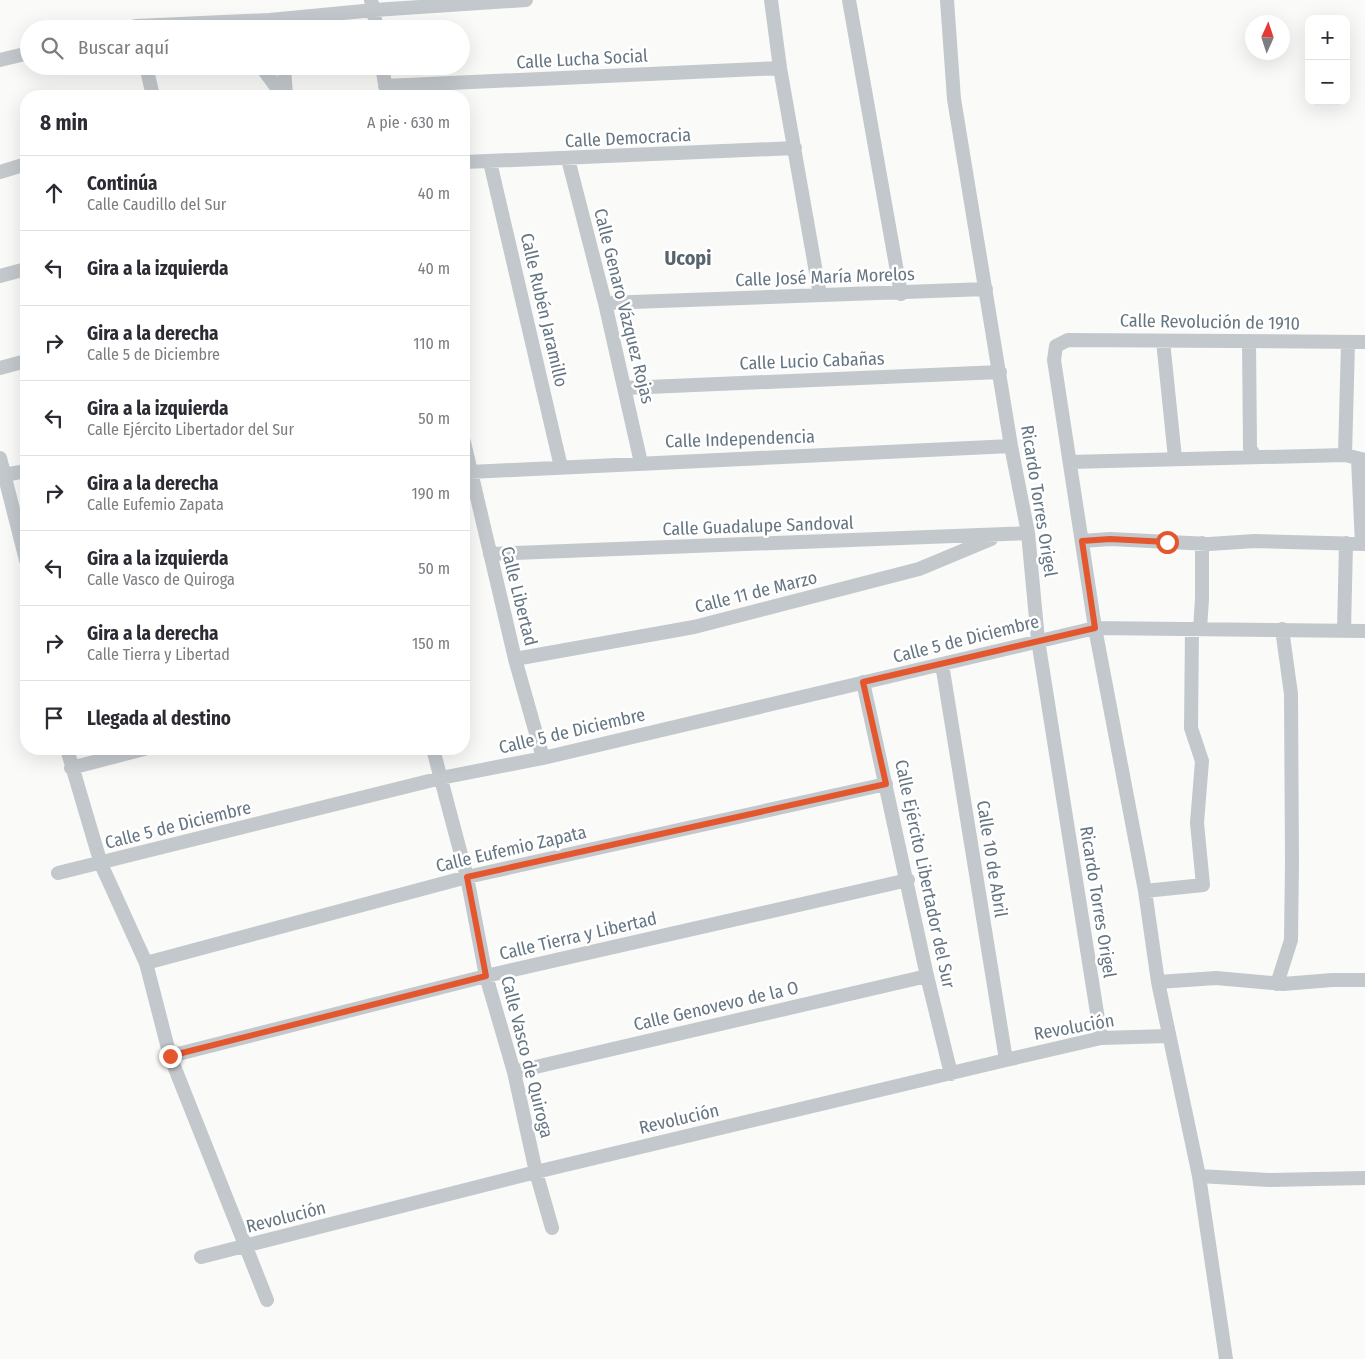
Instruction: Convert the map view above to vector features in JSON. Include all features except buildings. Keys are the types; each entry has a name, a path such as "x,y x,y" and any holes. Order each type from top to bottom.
{"street":[{"path":"292,20 373,5 526,0"},
{"path":"771,0 780,68 820,295"},
{"path":"850,0 901,294"},
{"name":"Ricardo Torres Origel","path":"948,0 954,99 1011,446 1028,533 1038,640 1101,1038"},
{"path":"373,5 376,20"},
{"path":"309,20 311,16"},
{"path":"0,60 20,55"},
{"name":"Calle Lucha Social","path":"403,90 780,68"},
{"path":"148,75 152,90"},
{"path":"268,75 279,90"},
{"path":"284,75 284,90"},
{"path":"383,75 386,90"},
{"name":"Calle Democracia","path":"470,162 794,148"},
{"name":"Calle Genaro Vázquez Rojas","path":"568,159 605,303 641,462"},
{"name":"Calle Rubén Jaramillo","path":"490,162 561,467"},
{"path":"0,172 20,166"},
{"path":"0,276 20,271"},
{"name":"Calle José María Morelos","path":"605,303 901,294 986,289"},
{"name":"Calle Revolución de 1910","path":"1070,462 1054,360 1056,346 1068,340 1365,342"},
{"path":"1164,341 1175,458"},
{"path":"1249,341 1250,448 1254,457"},
{"path":"1082,541 1110,539 1202,543 1255,541 1364,544 1348,343"},
{"path":"0,368 20,363"},
{"name":"Calle Lucio Cabañas","path":"625,388 1000,372"},
{"name":"Calle Independencia","path":"470,472 641,462 1011,446"},
{"path":"0,458 20,537"},
{"path":"1226,1359 1199,1176 1158,982 1145,891 1095,628 1070,462 1175,458 1356,458"},
{"path":"4,475 20,472"},
{"name":"Calle Libertad","path":"470,472 515,659 543,758"},
{"name":"Calle Guadalupe Sandoval","path":"490,554 999,536 1028,533"},
{"name":"Calle 11 de Marzo","path":"515,659 694,627 919,569 999,536"},
{"path":"1145,891 1203,885 1197,823 1202,761 1191,728 1196,629 1202,599 1202,543"},
{"path":"1344,631 1346,543"},
{"name":"Calle 5 de Diciembre","path":"58,873 101,864 441,778 543,758 1095,628 1365,631"},
{"path":"1277,984 1291,940 1291,694 1282,629"},
{"name":"Calle 10 de Abril","path":"942,664 1006,1060"},
{"name":"Calle Ejército Libertador del Sur","path":"863,682 908,880 927,976 951,1074"},
{"path":"68,755 70,768 101,864 146,963 170,1056 268,1300"},
{"path":"70,768 121,755"},
{"name":"Calle Vasco de Quiroga","path":"435,755 467,877 486,976 514,1072 536,1172 552,1228"},
{"name":"Calle Eufemio Zapata","path":"146,963 467,877 886,784"},
{"name":"Calle Tierra y Libertad","path":"170,1056 486,976 908,880"},
{"name":"Calle Genovevo de la O","path":"514,1072 927,976"},
{"path":"1158,982 1216,978 1277,984 1365,980"},
{"name":"Revolución","path":"201,1257 247,1247 536,1172 1101,1038 1168,1036"},
{"path":"1199,1176 1268,1180 1365,1178"}],"district":[{"name":"Ucopi","path":"688,258"}],"route":[{"path":"170,1056 486,976 467,877 886,784 863,682 1095,628 1082,541 1110,539 1167,542"}]}
